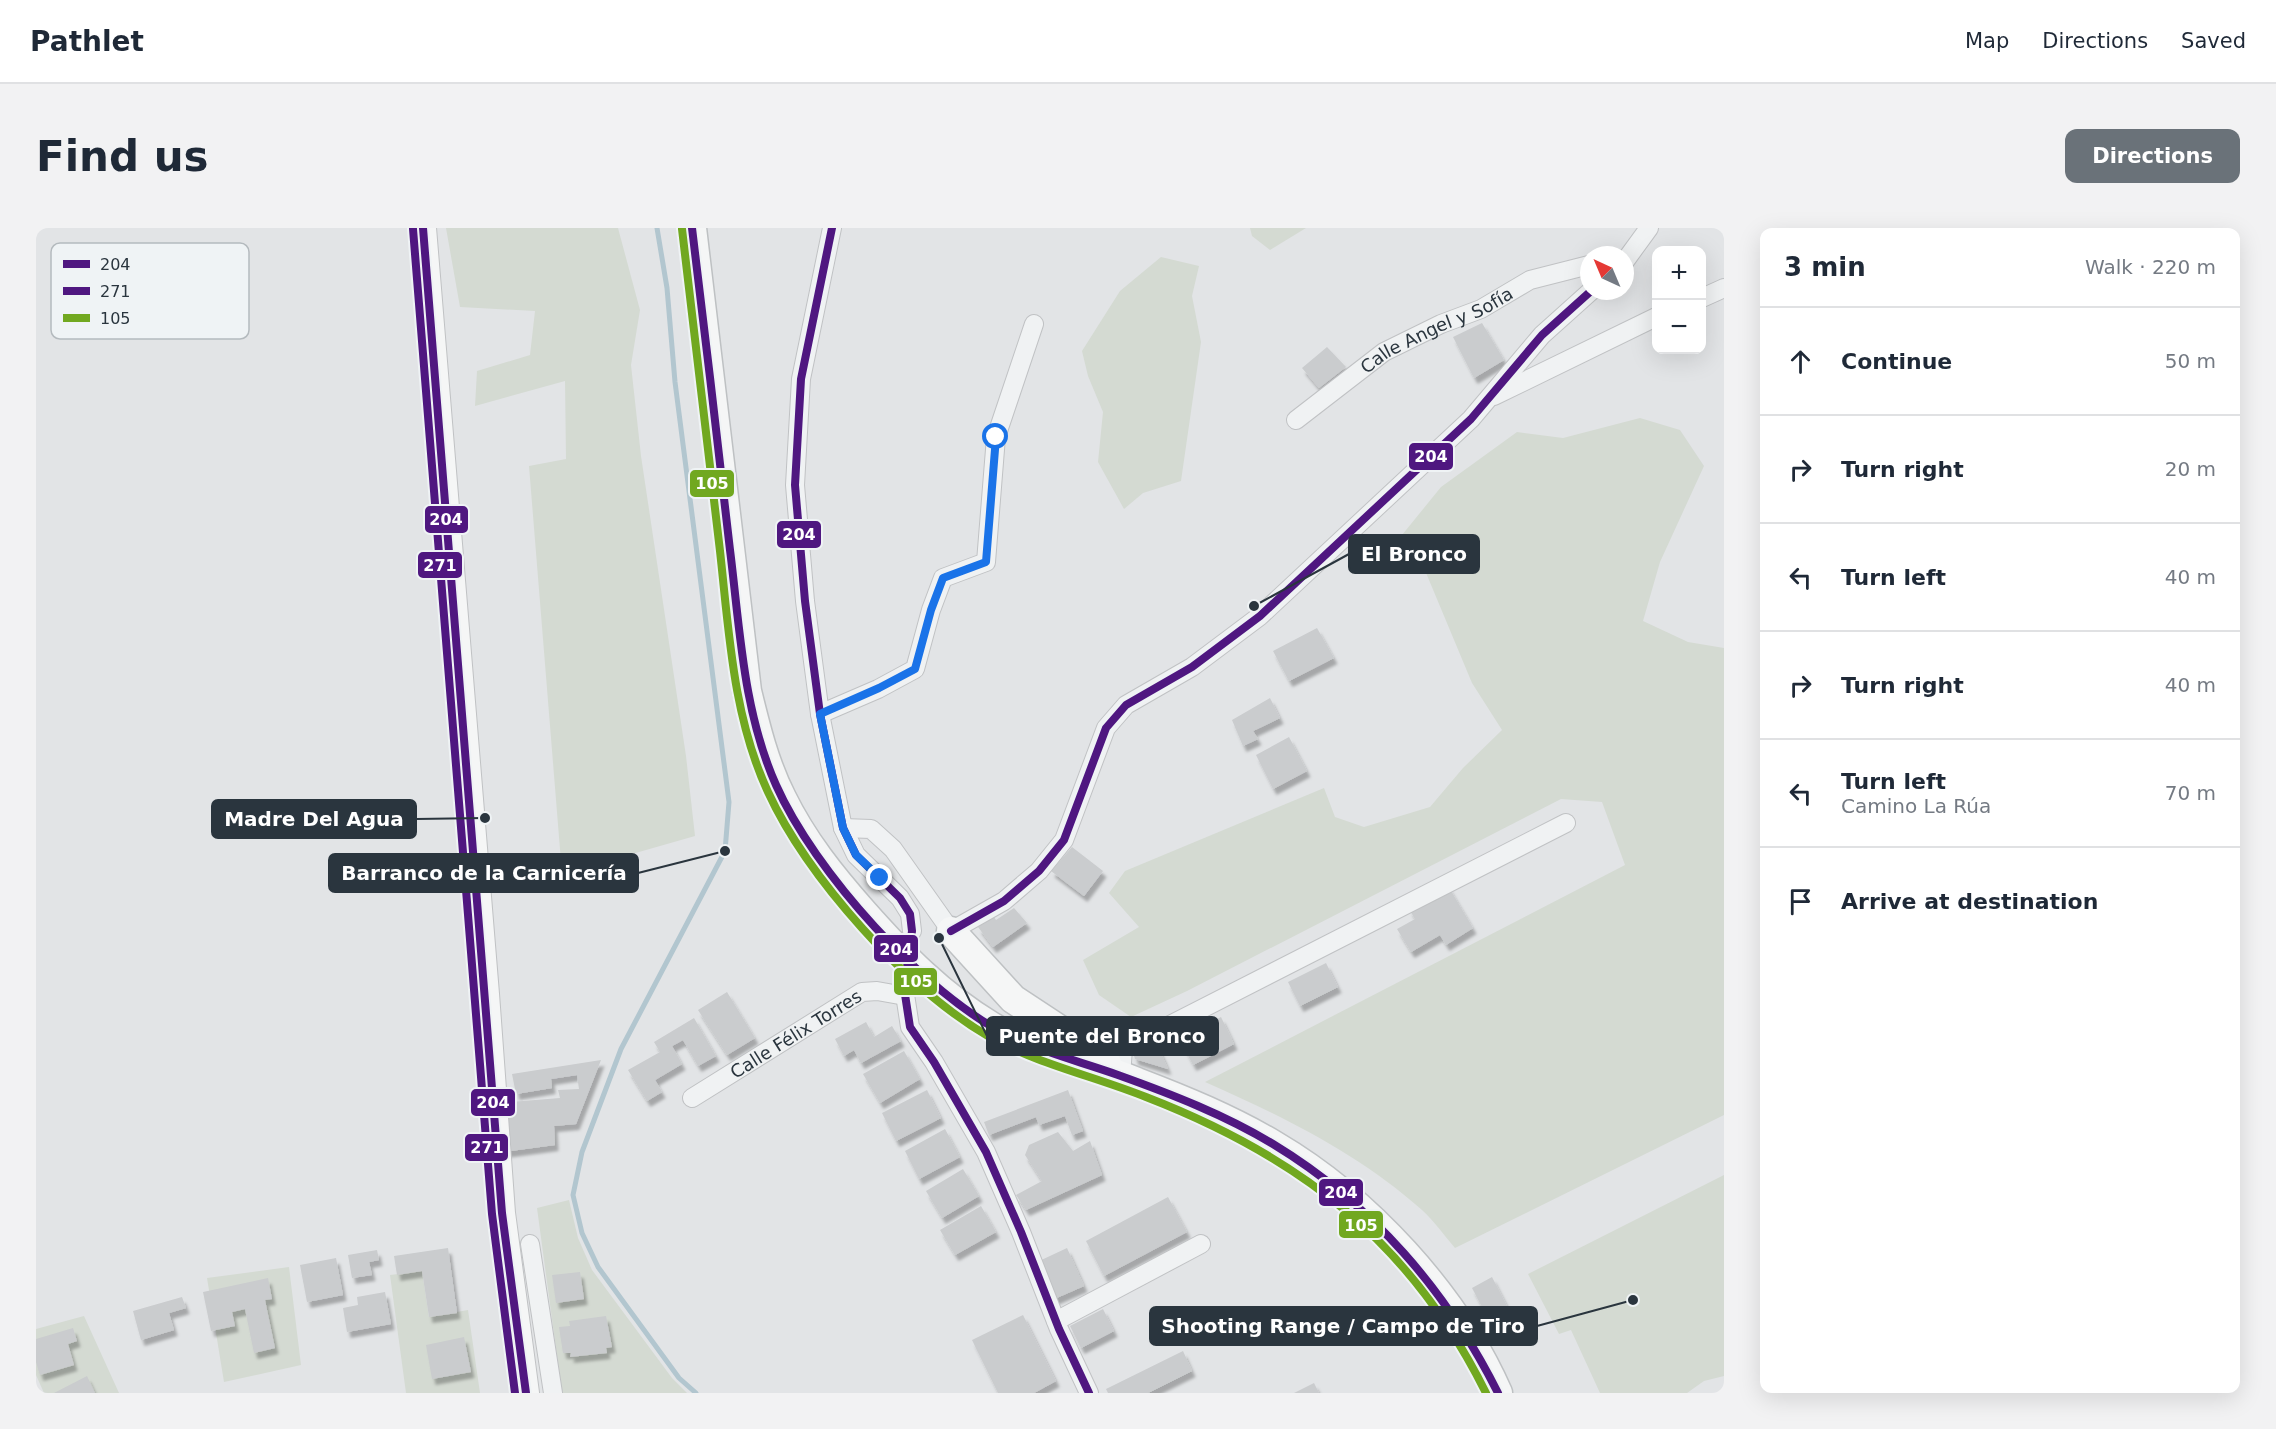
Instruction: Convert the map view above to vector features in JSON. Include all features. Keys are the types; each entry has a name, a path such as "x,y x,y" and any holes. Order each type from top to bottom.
{"main road":[{"path":"423,228 486,994 499,1181 526,1393"},
{"path":"692,228 747,691 760,743 782,798 802,834 827,871 904,958 948,997 993,1027 1050,1053 1121,1075 1208,1110 1274,1145 1324,1179 1366,1214 1409,1258 1446,1305 1485,1364 1498,1393"},
{"path":"951,931 1013,999 1086,1047 1121,1075"}],"street":[{"path":"832,228 801,379 795,484 805,601 820,714 843,828 856,855 900,898 910,914 912,931"},
{"path":"1634,249 1649,228"},
{"name":"Calle Angel y Sofía","path":"1296,420 1384,352 1441,324 1481,309 1530,280 1580,267"},
{"path":"1706,296 1724,288"},
{"path":"843,828 871,830 893,849 951,931 1004,901 1039,871 1064,840 1106,728 1126,705 1192,667 1260,616 1471,419 1542,335 1580,300"},
{"path":"1487,400 1652,319"},
{"path":"820,714 915,669 931,610 943,578 986,562 996,437 1034,324"},
{"path":"1121,1075 1123,1049 1566,823"},
{"name":"Calle Félix Torres","path":"692,1098 862,992 904,992 910,1027 934,1062 986,1152 1056,1321"},
{"path":"530,1244 553,1393"},
{"path":"1089,1393 1056,1321 1201,1244"}],"shaded area":[{"path":"446,228 618,228 640,310 631,365 641,456 686,756 695,836 562,874 529,466 566,459 565,381 475,406 477,371 530,355 535,311 460,307"},
{"path":"1250,228 1306,228 1270,250 1252,236"},
{"path":"1161,257 1199,266 1192,296 1201,342 1181,481 1143,493 1124,509 1098,462 1103,412 1088,376 1082,351 1120,291"},
{"path":"1640,418 1680,430 1704,466 1660,562 1643,621 1688,642 1724,648 1724,1115 1455,1248 1422,1210 1346,1153 1291,1122 1205,1082 1625,865 1602,802 1561,799 1187,991 1131,1017 1099,995 1083,960 1139,927 1109,893 1125,871 1324,788 1335,817 1364,827 1430,807 1463,768 1502,730 1472,683 1424,568 1402,535 1441,487 1517,432 1563,438"},
{"path":"1724,1175 1724,1376 1704,1381 1687,1393 1600,1393 1571,1330 1559,1334 1528,1274"},
{"path":"569,1200 578,1238 592,1270 672,1378 687,1393 562,1393 537,1208"},
{"path":"289,1267 301,1365 224,1382 207,1278"},
{"path":"422,1271 429,1317 468,1310 480,1393 406,1393 390,1275"},
{"path":"84,1316 119,1393 44,1393 36,1375 36,1329"}],"building":[{"path":"1482,323 1504,360 1474,378 1453,337"},
{"path":"1327,347 1346,367 1319,388 1302,368"},
{"path":"1317,628 1334,658 1289,681 1273,651"},
{"path":"1270,698 1280,718 1253,731 1258,739 1243,746 1232,720"},
{"path":"1289,737 1307,771 1273,789 1256,755"},
{"path":"1072,847 1103,871 1084,896 1051,871"},
{"path":"1448,886 1473,928 1446,945 1440,935 1411,952 1397,929 1415,919 1409,909"},
{"path":"1014,908 1027,923 993,947 978,927 994,917 996,920"},
{"path":"1326,963 1338,987 1300,1006 1288,982"},
{"path":"727,992 755,1038 727,1055 698,1010"},
{"path":"1221,1017 1234,1044 1193,1065 1179,1038"},
{"path":"694,1018 716,1056 698,1066 683,1040 672,1046 682,1064 655,1080 662,1092 647,1101 628,1070 660,1052 654,1042"},
{"path":"866,1022 874,1037 892,1026 901,1041 861,1063 854,1050 844,1056 835,1039"},
{"path":"1156,1042 1168,1069 1135,1059 1133,1052"},
{"path":"904,1051 920,1079 880,1103 863,1074"},
{"path":"601,1060 576,1124 554,1126 555,1145 503,1152 498,1103 560,1098 558,1090 579,1089 577,1075 551,1079 552,1088 516,1094 512,1074"},
{"path":"927,1090 941,1118 896,1141 882,1113"},
{"path":"1068,1090 1083,1131 1072,1135 1065,1116 1039,1125 1036,1117 989,1135 984,1122"},
{"path":"945,1129 960,1157 919,1179 905,1151"},
{"path":"1058,1132 1073,1151 1090,1141 1102,1175 1026,1210 1016,1195 1042,1181 1025,1155 1029,1145"},
{"path":"963,1169 979,1196 942,1218 926,1191"},
{"path":"1168,1197 1187,1232 1104,1276 1086,1241"},
{"path":"981,1206 996,1232 955,1255 940,1230"},
{"path":"448,1248 457,1313 429,1317 422,1271 397,1275 394,1256"},
{"path":"1067,1248 1084,1286 1052,1300 1035,1263"},
{"path":"377,1250 379,1260 369,1262 372,1275 352,1278 348,1255"},
{"path":"336,1258 343,1295 307,1302 300,1265"},
{"path":"580,1272 584,1299 556,1303 552,1275"},
{"path":"1492,1277 1511,1314 1491,1324 1472,1288"},
{"path":"268,1278 272,1299 265,1300 275,1348 254,1353 245,1309 232,1312 235,1326 211,1331 203,1292"},
{"path":"385,1292 391,1324 347,1332 343,1308 358,1305 357,1297"},
{"path":"182,1297 186,1308 169,1313 174,1330 141,1340 133,1311"},
{"path":"1103,1309 1114,1331 1081,1348 1070,1326"},
{"path":"1023,1315 1056,1381 1034,1393 998,1393 972,1340"},
{"path":"606,1316 612,1347 606,1348 607,1353 570,1357 571,1353 563,1353 559,1327 570,1326 569,1321"},
{"path":"73,1328 77,1341 68,1344 74,1365 40,1375 36,1362 36,1339"},
{"path":"464,1337 471,1372 432,1379 426,1345"},
{"path":"1183,1351 1192,1371 1148,1393 1108,1393 1106,1389"},
{"path":"87,1376 95,1393 54,1393"},
{"path":"1314,1383 1319,1393 1294,1393"}],"waterway":[{"path":"657,228 667,288 675,382 729,802 725,851 621,1049 582,1152 573,1195 582,1233 598,1267 679,1378 696,1393"}],"transit line":[{"name":"204","path":"423,228 502,1213 526,1393"},
{"name":"204","path":"692,228 744,669 756,728 765,757 793,819 816,855 875,927 908,961 976,1017 1022,1042 1158,1090 1236,1124 1273,1144 1343,1194 1404,1253 1430,1285 1478,1355 1498,1393"},
{"name":"204","path":"832,228 801,379 795,485 805,601 820,714 843,828 856,855 900,898 910,914 912,931 904,988 910,1027 934,1062 986,1152 1021,1232 1059,1329 1089,1393"},
{"name":"271","path":"413,229 492,1214 515,1393"},
{"name":"105","path":"682,229 734,674 756,763 785,825 807,859 833,894 893,961 957,1016 1007,1046 1146,1097 1254,1147 1302,1177 1346,1211 1386,1249 1423,1291 1456,1339 1486,1393"},
{"name":"204","path":"951,931 1004,901 1039,871 1064,840 1106,728 1126,705 1192,667 1260,616 1471,419 1542,335 1581,300"}],"place":[{"name":"El Bronco","path":"1254,606"},
{"name":"Madre Del Agua","path":"485,818"},
{"name":"Barranco de la Carnicería","path":"725,851"},
{"name":"Puente del Bronco","path":"939,938"},
{"name":"Shooting Range / Campo de Tiro","path":"1633,1300"}],"route":[{"path":"880,878 856,855 843,828 820,714 915,669 931,610 943,578 986,562 996,437"}]}
